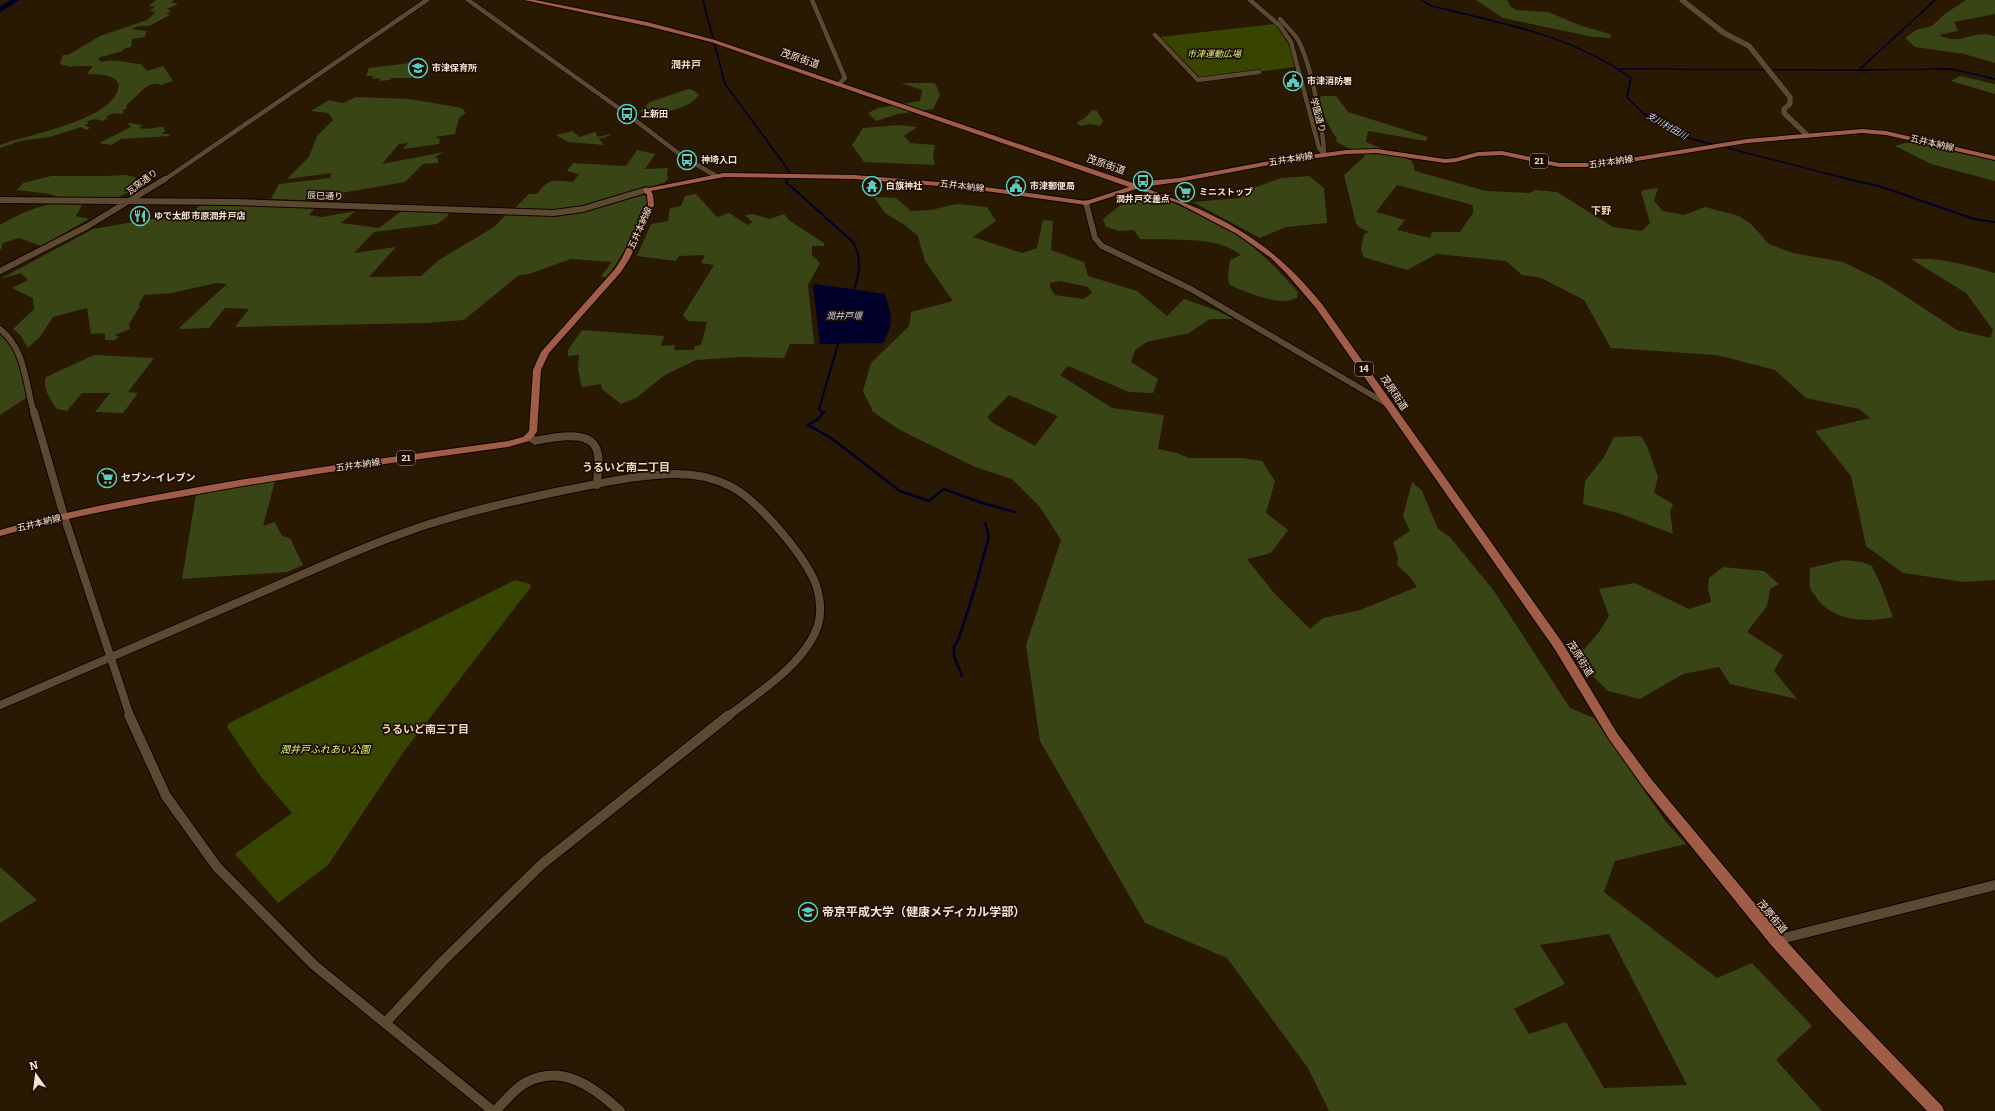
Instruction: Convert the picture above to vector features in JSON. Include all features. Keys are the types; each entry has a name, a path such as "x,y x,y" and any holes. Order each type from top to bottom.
{"main road":[{"name":"茂原街道","path":"527,0 679,31 713,41 1180,202 1220,220 1260,245 1302,284 1315,300 1558,645 1613,736 1648,784 1776,940 1837,1007 1937,1111"},
{"path":"1682,0 1724,33 1752,49 1790,97 1790,104 1784,109 1784,113 1806,136"},
{"name":"五井本納線","path":"0,533 64,516 279,477 508,444 530,437 534,426 536,379 541,359 550,345 618,270 626,258 650,205 650,196 646,190 716,176 864,178 963,186 1086,203 1135,186 1324,154 1353,151 1377,151 1444,162 1478,154 1502,153 1554,164 1578,166 1600,165 1740,142 1862,131 1877,132 1995,158"}],"street":[{"name":"瓦窯通り","path":"129,202 138,193 423,0"},
{"name":"瓦窯通り","path":"129,202 427,0"},
{"path":"468,0 627,114 682,156 716,176"},
{"path":"812,0 845,78 843,82 839,84"},
{"name":"学園通り","path":"1250,0 1280,26 1291,42 1319,148 1324,154"},
{"path":"1257,0 1294,34 1302,50 1323,142 1324,154"},
{"path":"1155,35 1198,80 1259,72"},
{"path":"1300,74 1308,74"},
{"name":"辰巳通り","path":"0,200 257,202 554,213 583,210 646,190"},
{"path":"0,271 86,227 129,202"},
{"path":"1086,203 1095,238 1102,246 1191,289 1387,404"},
{"path":"0,329 15,344 25,368 30,399 64,516 132,724 166,796 217,867 314,965 494,1111 526,1082 543,1076 565,1075 586,1082 604,1094 620,1111"},
{"path":"530,437 535,441 569,436 581,437 592,442 596,447 597,485"},
{"path":"0,705 389,538 459,514 533,496 657,475 680,474 710,479 730,486 741,493 784,535 810,572 820,595 821,607 820,619 808,646 779,676 542,864 443,961 386,1022"},
{"path":"1776,940 1995,886"}],"green space":[{"path":"156,0 174,0 171,2 178,4 167,9 171,11 166,14 170,15 149,26 139,26 131,29 146,31 145,37 132,39 131,47 98,59 101,62 116,61 141,64 147,71 163,66 173,81 147,87 127,104 126,109 122,110 125,112 121,114 111,114 105,117 108,118 103,121 95,119 91,120 85,125 90,128 86,130 81,127 50,137 20,141 0,148 0,145 70,124 104,107 115,97 119,84 116,80 109,76 87,74 93,66 72,67 62,65 60,63 63,55 68,55 100,36 147,20 156,12 149,11 155,7 149,6"},
{"path":"1476,0 1507,0 1510,6 1516,10 1548,12 1579,25 1610,34 1611,38 1593,37 1503,18"},
{"path":"1966,0 1995,0 1995,14 1954,22 1958,31 1939,35 1954,39 1986,34 1995,36 1995,63 1964,54 1915,47 1905,38 1916,30 1932,26 1946,13"},
{"name":"市津運動広場","path":"1275,24 1289,45 1295,67 1200,79 1160,37"},
{"path":"410,63 413,72 412,78 391,78 390,80 379,81 380,78 372,79 373,76 366,76 369,68"},
{"path":"1960,76 1995,84 1995,94 1951,81"},
{"path":"901,83 935,83 940,95 933,109 898,114 876,121 868,113 878,108 920,101 922,90"},
{"path":"688,89 693,90 699,95 695,100 683,107 649,116 640,111 650,102"},
{"path":"1321,96 1336,96 1348,112 1428,137 1426,141 1368,131 1366,142 1412,161 1415,171 1486,191 1529,193 1536,190 1557,192 1613,227 1642,231 1650,223 1641,192 1643,190 1658,188 1654,201 1663,211 1684,215 1705,207 1739,216 1751,224 1769,244 1793,253 1843,262 1882,281 1957,330 1990,338 1993,330 1966,293 1911,259 1943,260 1995,273 1995,580 1965,582 1903,573 1866,546 1851,476 1815,431 1870,418 1859,409 1806,398 1775,370 1717,355 1611,348 1584,300 1541,278 1522,275 1506,261 1437,254 1407,270 1363,257 1361,249 1364,234 1369,232 1360,228 1356,223 1344,175 1365,156 1336,142 1337,139 1326,120 1319,99","holes":["1397,185 1473,205 1473,213 1460,232 1432,232 1430,238 1397,230 1405,220 1376,212"]},
{"path":"356,97 410,99 462,108 466,113 459,118 455,134 435,137 440,139 439,144 403,149 408,143 399,144 382,164 444,152 435,157 438,159 438,163 423,164 405,182 330,195 326,201 271,199 279,184 330,178 331,173 287,179 309,157 317,136 333,120 328,113 311,111 329,100 343,103"},
{"path":"1092,110 1097,111 1103,121 1100,126 1090,124 1081,126 1076,123 1086,117"},
{"path":"128,124 143,125 139,128 143,129 164,127 165,131 162,134 170,134 169,136 121,139 111,145 99,143 131,127"},
{"path":"898,125 917,127 904,136 910,143 935,145 933,156 935,165 864,162 852,145 863,128"},
{"path":"573,131 579,137 595,132 598,137 611,135 599,139 604,145 568,142 556,135"},
{"path":"1905,143 1916,143 1995,161 1995,181 1931,164 1895,146"},
{"path":"637,150 655,154 645,169 668,168 667,176 669,177 664,183 580,207 552,210 514,209 529,194 537,194 549,182 556,180 573,182 579,174 567,171 573,163 626,166"},
{"path":"124,175 136,177 130,192 113,199 61,199 50,194 17,190 23,183 51,176"},
{"path":"1309,176 1324,188 1327,223 1286,227 1260,238 1193,202 1240,198 1253,188 1281,178"},
{"path":"636,194 647,196 647,203 644,213 632,238 606,278 601,276 612,262 571,259 529,274 519,275 464,320 427,323 235,327 249,309 225,308 209,328 180,329 180,327 227,284 216,283 172,293 144,295 138,305 140,306 129,324 130,329 115,335 119,337 115,340 105,340 105,333 91,334 87,308 53,317 40,337 28,348 20,335 13,329 34,309 33,298 12,288 28,280 21,273 0,279 93,229 192,212 203,203 317,206 309,215 322,217 356,211 341,223 379,228 404,209 451,211 446,218 437,224 374,232 354,253 396,247 369,277 421,276 439,260 494,227 509,212 550,215"},
{"path":"696,194 717,217 729,213 748,225 752,222 745,215 753,214 770,219 784,214 790,221 824,243 824,246 812,246 812,255 820,263 808,285 814,344 790,344 784,358 742,357 696,360 665,375 636,398 621,404 602,389 601,384 582,387 578,370 579,355 568,356 568,350 582,330 664,336 661,346 675,345 674,350 694,350 695,346 701,345 707,322 688,321 683,315 714,265 701,263 705,255 679,256 676,261 637,256 651,224 668,221 670,208 681,206 685,196"},
{"path":"874,197 896,198 911,211 931,210 957,204 987,207 996,221 973,237 1022,253 1037,248 1043,220 1053,221 1051,250 1084,262 1088,276 1137,291 1167,316 1184,299 1218,311 1234,319 1210,319 1189,333 1147,342 1135,350 1131,362 1158,379 1153,393 1129,392 1068,366 1060,375 1112,408 1164,415 1158,449 1177,453 1189,458 1243,458 1262,461 1275,481 1266,513 1288,530 1271,553 1247,559 1274,593 1310,629 1323,618 1360,610 1417,587 1410,577 1397,565 1398,557 1393,542 1410,531 1403,516 1412,482 1422,491 1438,529 1450,537 1494,591 1570,708 1594,718 1666,822 1686,844 1615,861 1604,892 1717,978 1752,963 1812,1026 1776,1060 1822,1111 1329,1111 1308,1068 1227,958 1145,923 1040,741 1026,645 1061,540 1040,507 1012,479 975,467 900,430 873,412 863,391 871,363 909,326 911,312 953,301 925,261 918,236 906,226 885,213","holes":["1059,281 1088,287 1092,293 1084,299 1055,295 1050,287 1050,283","1009,395 1058,416 1035,446 993,423 987,417","1609,934 1687,1085 1604,1088 1566,1022 1529,1034 1514,1009 1565,984 1540,945"]},
{"path":"1169,200 1210,220 1240,237 1270,262 1298,292 1297,298 1286,301 1272,300 1248,293 1229,284 1228,274 1230,260 1241,255 1219,244 1193,240 1140,239 1134,230 1119,231 1106,227 1103,219 1124,202"},
{"path":"61,202 83,203 76,216 89,219 41,246 19,238 3,243 0,251 0,225 29,210"},
{"path":"0,334 13,349 29,396 0,415"},
{"path":"94,355 154,358 128,392 138,393 123,413 95,412 110,393 82,393 67,411 57,409 46,390 46,377"},
{"path":"1641,436 1647,446 1658,477 1654,493 1673,504 1670,512 1673,534 1621,514 1583,504 1585,481 1604,457 1614,437"},
{"path":"272,480 275,481 263,526 275,522 282,536 290,538 303,565 287,572 182,579 196,494"},
{"path":"1843,560 1862,562 1872,566 1893,617 1861,620 1840,615 1823,605 1811,589 1810,568"},
{"path":"1723,567 1764,571 1779,584 1770,589 1767,606 1747,632 1783,655 1774,671 1797,699 1730,684 1719,667 1683,674 1640,699 1608,691 1576,659 1599,632 1609,616 1599,589 1635,583 1689,609 1711,602 1708,588 1709,578"},
{"name":"潤井戸ふれあい公園","path":"515,580 530,584 531,587 405,750 328,865 278,903 235,854 292,813 261,777 227,727 229,723"},
{"path":"0,867 37,900 0,923"}],"water":[{"name":"潤井戸堰","path":"815,284 885,294 891,319 887,336 883,343 820,344 813,286"}],"waterway":[{"path":"0,10 16,0"},
{"path":"703,0 725,84 787,168 789,173 787,180"},
{"name":"支川村田川","path":"1421,0 1432,6 1535,32 1584,51 1608,63 1631,78 1627,97 1644,114 1666,123 1688,138 1852,180"},
{"path":"1859,70 1935,0"},
{"path":"1620,69 1859,70"},
{"path":"1859,70 1951,69 1995,79"},
{"path":"787,179 786,182 853,242 859,259 859,271 854,289"},
{"name":"支川村田川","path":"1847,179 1879,186 1974,219 1995,222"},
{"path":"823,413 819,409 838,344"},
{"path":"824,412 817,420 808,425 831,438 900,491 929,501 944,489 982,503 1015,512"},
{"path":"962,676 954,656 954,647 959,638 975,588 989,536 985,523"}],"place":[{"name":"市津保育所","path":"418,68"},
{"name":"市津消防署","path":"1293,81"},
{"name":"上新田","path":"627,114"},
{"name":"神埼入口","path":"687,160"},
{"name":"潤井戸交差点","path":"1143,181"},
{"name":"白旗神社","path":"872,186"},
{"name":"市津郵便局","path":"1016,186"},
{"name":"ミニストップ","path":"1185,192"},
{"name":"ゆで太郎 市原潤井戸店","path":"140,216"},
{"name":"セブン-イレブン","path":"107,478"},
{"name":"帝京平成大学（健康メディカル学部）","path":"808,912"}],"district":[{"name":"潤井戸","path":"686,65"},
{"name":"下野","path":"1601,211"},
{"name":"うるいど南二丁目","path":"626,467"},
{"name":"うるいど南三丁目","path":"425,729"}]}
